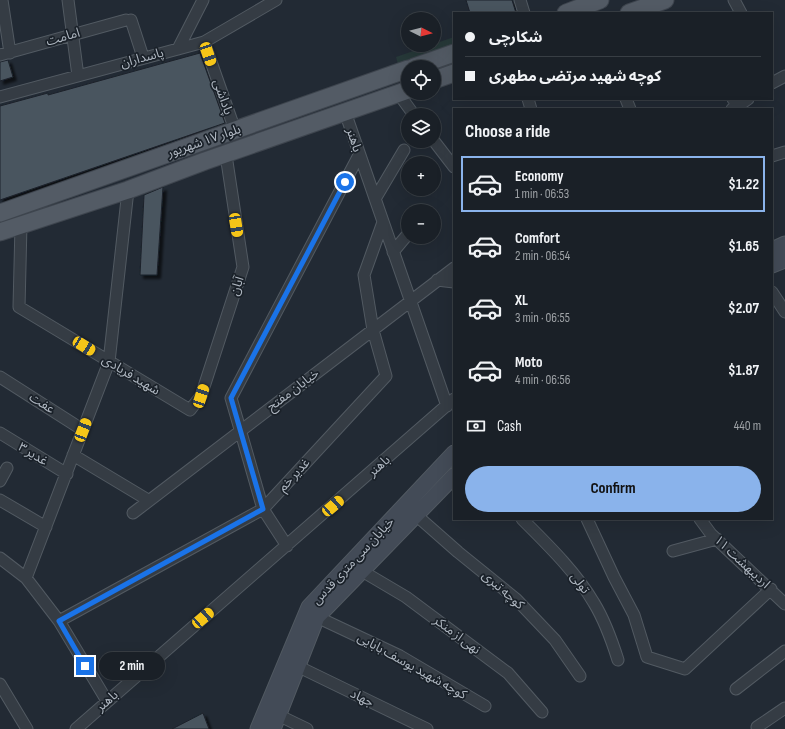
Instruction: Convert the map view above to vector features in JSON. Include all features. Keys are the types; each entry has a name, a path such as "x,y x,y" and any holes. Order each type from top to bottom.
{"main road":[{"path":"632,12 665,0"},
{"path":"569,12 597,1"},
{"path":"434,60 453,53"},
{"name":"بلوار ١٧ شهریور","path":"0,213 401,71"},
{"path":"441,78 453,73"},
{"path":"375,80 344,96 342,101 344,105 350,106 377,101"},
{"name":"بلوار ١٧ شهریور","path":"0,232 128,190 205,160 226,155 401,93"},
{"path":"237,129 247,129 253,134 252,140 246,148"},
{"path":"773,250 785,244"},
{"path":"773,265 785,260"},
{"name":"خیابان سی متری قدس","path":"264,726 309,607 453,454"},
{"name":"خیابان سی متری قدس","path":"264,726 297,666 317,616 362,572 453,477"}],"street":[{"path":"2,0 5,54"},
{"path":"68,0 78,76"},
{"path":"178,49 203,0"},
{"name":"پاسداران","path":"0,97 143,57 204,42 276,0"},
{"path":"520,0 524,12"},
{"path":"734,0 740,12"},
{"name":"امامت","path":"5,54 128,20 143,57"},
{"name":"پاداشی","path":"204,42 237,129"},
{"path":"773,83 785,76"},
{"path":"734,105 746,100"},
{"name":"باهنر","path":"76,729 451,403 393,252 345,112"},
{"path":"439,148 453,166"},
{"path":"374,199 404,150"},
{"path":"773,156 785,152"},
{"name":"آبان","path":"190,410 201,396 243,267 226,155"},
{"path":"287,546 263,509 231,398 359,155"},
{"path":"26,578 109,362 128,190"},
{"path":"373,330 364,275 383,222"},
{"name":"شهید فریادی","path":"21,225 20,307 190,410"},
{"path":"393,252 401,242"},
{"name":"خیابان مفتح","path":"133,513 148,500 453,269"},
{"path":"437,280 453,282"},
{"path":"773,293 782,301 785,312"},
{"name":"غدیر خم","path":"59,621 263,509 386,376 373,330"},
{"name":"عفت","path":"0,377 83,430"},
{"name":"غدیر ۳","path":"0,434 66,474"},
{"path":"74,455 148,500"},
{"path":"0,481 7,468"},
{"path":"0,500 46,527"},
{"name":"کوچه تبری","path":"416,515 458,552 516,599 555,640 580,676"},
{"name":"تولی","path":"523,520 573,574 594,603 611,640 618,660"},
{"path":"587,520 614,577 634,615 646,657 686,669 770,589"},
{"name":"۱۱ اردیبهشت","path":"701,520 717,539 785,604"},
{"path":"673,551 717,539"},
{"path":"0,558 26,578 59,621 107,701"},
{"name":"نهی از منکر","path":"362,572 406,597 508,673 542,712"},
{"name":"کوچه شهید یوسف بابایی","path":"317,616 400,656 485,706"},
{"path":"736,689 785,651"},
{"name":"جهاد","path":"297,666 427,729"},
{"path":"0,684 27,729"},
{"path":"757,727 785,708"},
{"path":"264,726 307,729"}],"shaded area":[{"path":"453,37 453,45 441,49 441,41"},
{"path":"410,52 433,52 410,60 401,60 401,63 398,64 396,57"}],"building":[{"path":"466,0 512,0 516,12 470,12"},
{"path":"200,53 225,123 0,200 0,106 48,93 48,95"},
{"path":"8,60 13,77 0,81 0,62"},
{"path":"163,187 157,275 140,275 144,195"},
{"path":"203,713 209,729 172,729"}],"route":[{"path":"85,666 59,621 263,509 231,398 345,182"}]}
